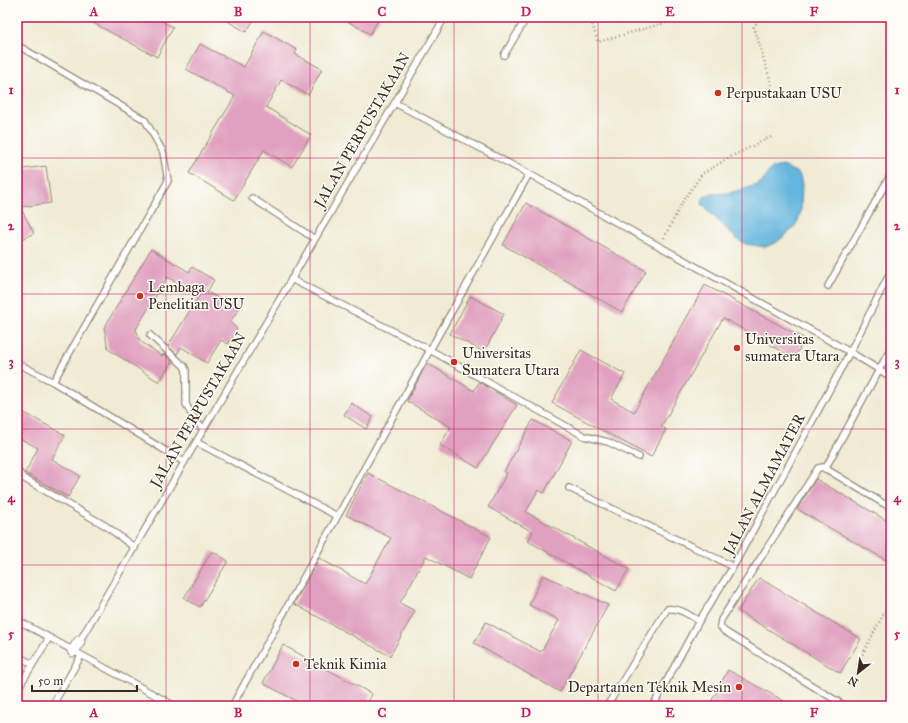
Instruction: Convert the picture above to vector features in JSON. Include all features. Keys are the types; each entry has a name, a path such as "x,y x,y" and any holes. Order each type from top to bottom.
{"lane":[{"name":"JALAN PERPUSTAKAAN","path":"52,706 78,650 184,462 445,17"},
{"path":"504,55 527,17"},
{"path":"17,45 145,120 163,152 168,181 53,382"},
{"path":"394,103 529,174 891,376"},
{"path":"232,706 529,174"},
{"path":"828,286 891,174"},
{"path":"252,198 315,239"},
{"name":"JALAN ALMAMATER","path":"653,706 699,621 733,567 850,352 891,271"},
{"path":"292,279 430,350 584,436 608,442 639,456"},
{"path":"150,335 184,366 186,370 186,404 203,430"},
{"path":"825,469 891,348"},
{"path":"17,363 53,382 184,462"},
{"path":"196,442 337,516"},
{"path":"845,706 724,631 720,626 721,620 818,468 820,467 825,469 891,508"},
{"path":"17,470 23,478 106,526 135,548"},
{"path":"569,488 733,567"},
{"path":"607,706 667,610 673,608 699,621"},
{"path":"17,620 49,638 78,650 175,706"},
{"path":"18,687 49,638"},
{"path":"17,656 33,664"}],"path":[{"path":"590,17 598,42 685,17"},
{"path":"755,99 767,95 772,86 754,27 760,17"},
{"path":"660,246 683,201 702,174 730,157 771,137"},
{"path":"857,665 891,600"}],"water":[{"path":"783,166 798,173 800,176 802,184 801,209 799,219 793,229 777,242 765,247 745,244 737,239 703,206 702,201 704,197 709,194 729,193 757,185 765,179 772,168"}],"building":[{"path":"82,17 155,17 173,27 157,57"},
{"path":"221,17 256,17 246,32"},
{"path":"340,17 380,17 370,34"},
{"path":"264,31 297,50 295,54 322,69 308,95 281,80 266,107 311,135 292,167 264,150 234,200 189,173 235,96 186,69 200,44 244,67"},
{"path":"46,166 51,203 20,207 34,233 17,242 17,170"},
{"path":"526,203 646,271 622,312 503,245"},
{"path":"151,249 189,272 192,267 214,280 207,292 239,309 230,322 237,329 228,344 221,340 207,363 181,347 177,354 168,346 199,296 167,277 136,329 140,341 162,356 164,354 172,361 159,382 108,349 104,328"},
{"path":"705,285 805,339 794,358 723,318 661,427 666,429 651,457 552,403 581,350 625,374 611,399 634,412"},
{"path":"470,296 504,314 484,352 450,334"},
{"path":"427,363 474,391 479,382 517,405 478,468 440,445 451,427 407,401"},
{"path":"351,403 373,417 366,429 344,415"},
{"path":"17,409 65,435 52,459 80,476 68,497 25,473 38,448 17,437"},
{"path":"533,420 572,441 544,493 538,490 526,512 629,569 616,591 528,541 533,532 488,507 507,473 504,472"},
{"path":"368,473 491,537 469,579 426,556 400,603 415,611 390,656 294,604 319,558 365,584 391,538 346,515"},
{"path":"816,479 891,523 891,563 797,509"},
{"path":"212,551 228,561 200,607 184,598"},
{"path":"543,575 608,605 560,692 474,643 486,622 541,652 559,620 529,605"},
{"path":"759,578 861,639 840,673 738,611"},
{"name":"Teknik Kimia","path":"283,645 372,694 366,706 306,706 263,683"},
{"name":"Departamen Teknik Mesin","path":"728,670 793,706 709,706"}],"place":[{"name":"Perpustakaan USU","path":"718,93"},
{"name":"Lembaga Penelitian USU","path":"140,296"},
{"name":"Universitas sumatera Utara","path":"737,348"},
{"name":"Universitas Sumatera Utara","path":"454,362"},
{"name":"Teknik Kimia","path":"296,664"},
{"name":"Departamen Teknik Mesin","path":"739,687"}]}
